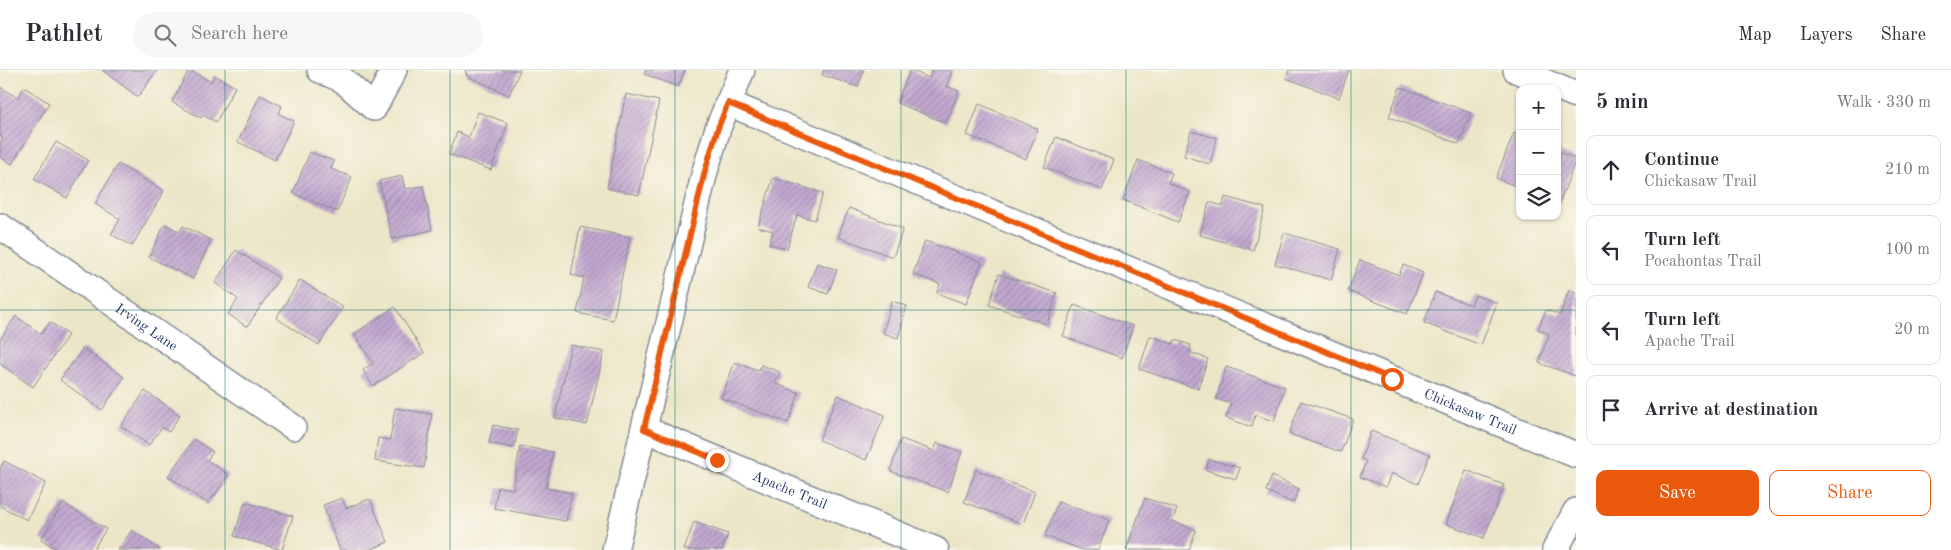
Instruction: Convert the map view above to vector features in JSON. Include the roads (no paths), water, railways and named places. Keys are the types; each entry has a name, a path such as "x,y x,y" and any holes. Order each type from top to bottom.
{"street":[{"path":"320,70 343,80 374,108 394,70"},
{"path":"615,550 705,171 718,128 742,70"},
{"path":"1516,70 1576,94"},
{"name":"Chickasaw Trail","path":"728,103 1576,455"},
{"name":"Irving Lane","path":"0,226 293,427"},
{"name":"Apache Trail","path":"644,429 936,550"},
{"path":"1554,550 1576,511"}]}
